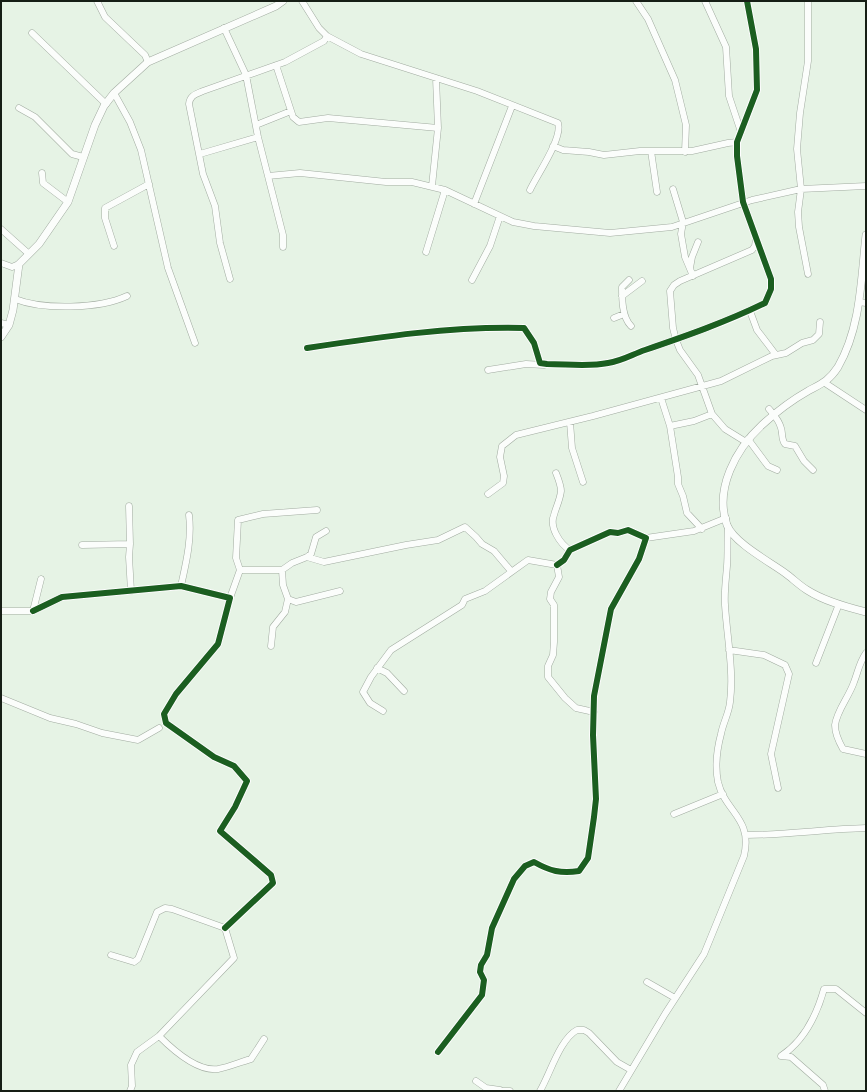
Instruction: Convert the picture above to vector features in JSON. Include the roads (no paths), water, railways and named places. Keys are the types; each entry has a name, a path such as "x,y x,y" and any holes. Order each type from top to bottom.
{"street":[{"path":"97,1 105,17 145,55 148,62"},
{"path":"1,263 12,267 19,264 39,244 68,202 95,125 106,104 114,93 148,62 276,6 283,1"},
{"path":"302,1 319,28 327,36 360,54 477,91 558,123 559,134 530,190"},
{"path":"636,1 648,19 675,80 686,124 685,152"},
{"path":"705,1 726,47 729,96 741,132"},
{"path":"488,370 526,364 607,364 622,360 644,350 721,323 765,303 771,289 771,279 743,202 738,170 737,142 757,90 758,72 753,25 747,1"},
{"path":"808,1 808,62 798,142 798,164 801,189 798,212 799,227 808,274"},
{"path":"224,28 246,75 258,137 283,235 283,248"},
{"path":"32,33 106,104"},
{"path":"230,279 220,243 215,206 203,174 189,104 190,99 198,93 276,65 320,43 327,36"},
{"path":"276,65 293,117 299,122 328,118 438,128"},
{"path":"432,186 438,128 436,78"},
{"path":"114,93 130,122 141,150 168,268 196,343"},
{"path":"474,204 512,106"},
{"path":"19,108 35,117 72,154 83,157"},
{"path":"256,125 291,111"},
{"path":"200,154 258,137"},
{"path":"553,146 563,150 604,155 651,151 685,152 737,142"},
{"path":"651,151 657,192"},
{"path":"42,172 43,183 68,202"},
{"path":"268,176 300,173 386,182 412,182 445,190 513,222 534,226 610,233 663,228 743,202 801,189 866,186"},
{"path":"114,246 105,218 104,208 149,184"},
{"path":"673,189 683,222 681,234 685,257 693,276"},
{"path":"426,252 445,190"},
{"path":"472,280 488,251 500,216"},
{"path":"1,229 29,254"},
{"path":"619,1091 675,998 704,954 744,856 747,845 746,835 737,814 723,794 718,783 717,767 721,734 730,702 729,650 725,604 728,527 725,496 729,473 738,453 747,440 775,415 808,391 825,383 837,368 851,336 863,302 866,235"},
{"path":"756,239 755,246 752,250 674,285 670,291 673,328 680,350 698,375 712,414 725,429 747,440 768,466 777,470"},
{"path":"690,268 692,257 698,242"},
{"path":"1,337 9,325 15,299 19,264"},
{"path":"629,280 622,287 622,296 624,314 631,326"},
{"path":"622,296 642,281"},
{"path":"15,299 25,303 68,306 114,301 127,296"},
{"path":"750,311 757,330 776,355"},
{"path":"614,318 624,314"},
{"path":"488,494 503,483 504,476 500,457 502,446 516,435 721,381 776,355 786,353 802,343 816,338 819,334 820,322"},
{"path":"1,323 9,325"},
{"path":"307,348 430,332 517,327 524,328 534,343 540,363 547,364"},
{"path":"825,383 866,410"},
{"path":"661,398 670,426 678,484 683,496 684,506 692,521 702,529"},
{"path":"769,409 775,415 780,425 782,440 785,444 795,446 804,461 813,470"},
{"path":"670,426 694,422 712,414"},
{"path":"570,422 572,448 583,482"},
{"path":"556,473 561,491 553,519 555,533 565,547 570,550"},
{"path":"129,506 131,591"},
{"path":"225,928 273,883 271,875 220,831 235,807 246,782 234,766 214,757 166,723 164,714 176,694 218,644 230,598 240,570 236,558 238,520 263,514 316,510"},
{"path":"181,586 191,528 189,515"},
{"path":"383,711 370,703 363,692 377,668 391,650 462,605 465,599 485,591 528,560 556,565 564,560 570,550 610,532 618,533 628,530 646,538 675,535 702,529 726,518"},
{"path":"240,570 282,570 292,562 308,557 324,562 406,544 438,540 465,527 482,544 494,551 511,571"},
{"path":"728,527 742,543 807,590 839,604 866,612"},
{"path":"308,557 311,554 316,537 326,531"},
{"path":"438,1052 482,995 484,980 480,972 481,965 487,955 492,928 514,879 525,866 534,862 554,872 569,873 579,870 588,858 596,799 593,734 594,696 611,609 639,559 646,538"},
{"path":"82,545 130,544"},
{"path":"556,565 559,577 551,592 550,598 554,605 554,642 553,655 548,666 548,677 565,698 576,708 594,712"},
{"path":"271,646 273,627 285,612 288,599 283,585 282,570"},
{"path":"33,611 41,579"},
{"path":"1,611 33,611 62,597 181,586 230,598"},
{"path":"288,599 296,602 340,591"},
{"path":"816,663 839,604"},
{"path":"729,650 764,655 785,665 789,674 771,754 778,788"},
{"path":"866,654 858,666 854,682 838,715 835,726 836,734 843,749 866,754"},
{"path":"377,668 387,673 404,691"},
{"path":"1,698 50,718 83,725 102,733 138,740 158,728"},
{"path":"674,814 723,794"},
{"path":"746,835 774,835 843,828 866,828"},
{"path":"111,956 134,962 138,959 157,912 165,908 186,913 202,921 225,928"},
{"path":"130,1091 132,1086 131,1065 137,1052 159,1036 234,958 225,928"},
{"path":"648,982 675,998"},
{"path":"826,1091 823,1085 790,1057 781,1056 793,1048 818,1011 824,989 836,989 866,1013"},
{"path":"540,1091 559,1051 569,1037 577,1030 584,1030 589,1033 617,1062 631,1070"},
{"path":"159,1036 169,1046 192,1063 216,1069 251,1059 264,1039"},
{"path":"476,1081 486,1088 510,1091"}]}
